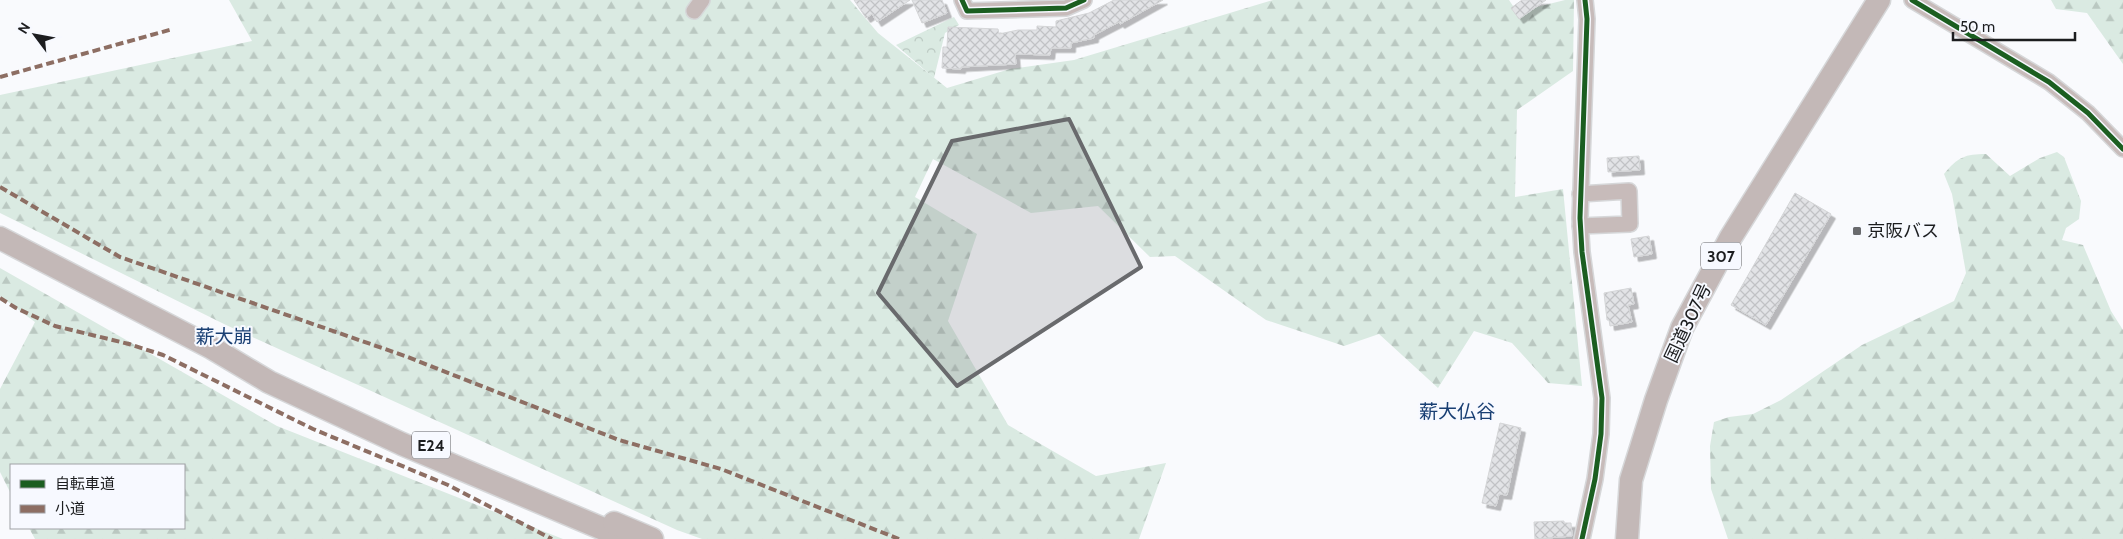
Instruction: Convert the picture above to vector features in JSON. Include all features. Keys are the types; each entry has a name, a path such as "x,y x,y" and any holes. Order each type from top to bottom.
{"highway":[{"name":"国道307号","path":"1627,539 1631,480 1656,400 1682,328 1731,237 1879,0"},
{"name":"E24","path":"0,238 212,348 269,382 402,444 627,539"},
{"name":"E24","path":"212,348 274,373 406,434 564,503 652,539"}],"street":[{"path":"962,0 966,11 1066,8 1084,0"},
{"path":"1582,539 1595,480 1601,434 1602,398 1580,226 1588,19 1585,0"},
{"path":"1912,0 2049,82 2088,113 2123,149"},
{"path":"1580,194 1629,191 1630,224 1580,226"}],"highlighted area":[{"path":"1069,119 1141,267 957,386 878,293 952,141"}],"green space":[{"path":"229,0 850,0 878,33 947,88 1010,69 1074,60 1273,0 1509,0 1517,12 1565,0 1574,0 1573,71 1517,110 1515,197 1563,189 1582,386 1548,383 1512,343 1474,331 1438,388 1379,334 1344,346 1266,320 1175,256 1150,257 1098,206 1031,213 933,159 915,197 977,234 948,321 1008,425 1096,476 1166,463 1139,539 702,539 677,530 226,325 0,213 0,95 252,41"},
{"path":"2051,0 2123,0 2123,64 2087,13 2056,9"},
{"path":"954,17 959,25 945,33 934,78 896,45"},
{"path":"2057,152 2064,157 2081,201 2079,219 2066,228 2062,240 2083,245 2111,311 2123,330 2123,539 1728,539 1711,489 1710,446 1714,422 1729,417 1753,414 1781,400 1862,345 1954,301 1966,273 1952,194 1944,174 1958,160 1967,156 1986,154 2010,176 2040,158"},
{"path":"0,268 277,426 563,539 35,539 30,529 185,529 185,464 10,464 10,492 0,472 0,389 35,322 0,296"}],"building":[{"path":"854,0 910,0 877,22 872,14 866,18"},
{"path":"912,0 942,0 947,13 922,23"},
{"path":"1114,0 1163,0 1120,24 1119,22 1094,35 1094,38 1071,43 1071,48 1051,48 1050,55 1015,54 1016,64 961,67 961,69 942,68 943,47 947,47 948,27 998,29 999,34 1018,30 1037,30 1037,26 1056,27 1056,21 1089,13"},
{"path":"1522,0 1546,0 1519,19 1511,8"},
{"path":"1639,156 1640,170 1608,172 1607,158"},
{"path":"1795,193 1831,214 1766,325 1731,305"},
{"path":"1649,236 1652,254 1634,257 1631,239"},
{"path":"1631,288 1634,304 1628,305 1632,322 1610,326 1609,320 1607,320 1604,293"},
{"path":"1500,423 1521,428 1507,495 1499,494 1496,506 1482,503"},
{"path":"1564,521 1564,523 1571,523 1572,536 1535,539 1534,522"}],"marked path":[{"path":"0,77 173,29"},
{"path":"0,187 120,257 405,356 619,440 721,469 899,539"},
{"path":"0,298 16,308 55,326 129,344 163,355 313,429 448,485 552,539"}],"cycle path":[{"path":"962,0 967,11 1066,8 1084,0"},
{"path":"1582,539 1595,479 1601,434 1602,398 1582,252 1580,218 1587,19 1585,0"},
{"path":"1912,0 2049,82 2088,113 2123,149"}],"place":[{"name":"京阪バス","path":"1857,231"}],"district":[{"name":"薪大崩","path":"224,336"},
{"name":"薪大仏谷","path":"1457,411"}]}
